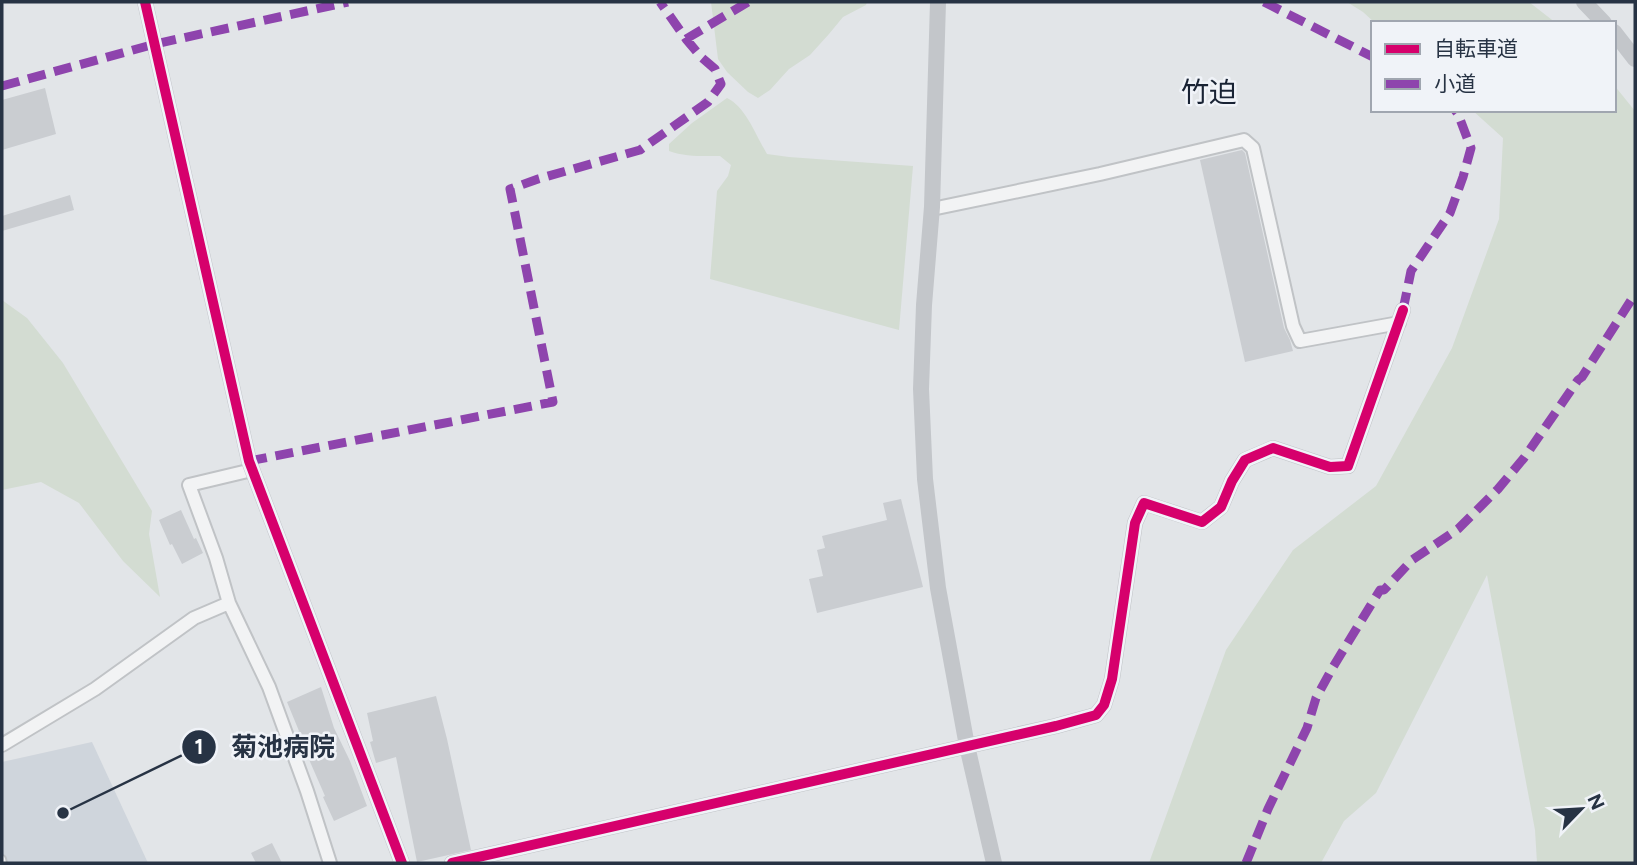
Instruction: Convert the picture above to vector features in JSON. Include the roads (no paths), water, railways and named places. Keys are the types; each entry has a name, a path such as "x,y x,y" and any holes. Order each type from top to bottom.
{"street":[{"path":"145,2 252,470 402,863"},
{"path":"939,2 932,209 924,305 921,389 925,480 938,588 967,746 994,863"},
{"path":"1584,2 1602,21"},
{"path":"1616,35 1635,59"},
{"path":"452,863 1096,715 1104,705 1112,678 1135,523 1144,503 1202,522 1221,507 1245,460 1273,448 1330,467 1348,466 1401,317 1300,341 1293,326 1253,148 1244,140 1100,174 932,209"},
{"path":"252,470 189,485 216,558 229,603 269,687 330,863"},
{"path":"2,744 95,689 194,618 229,603"}],"place":[{"name":"菊池病院","path":"63,813"}],"district":[{"name":"竹迫","path":"1209,92"}]}
